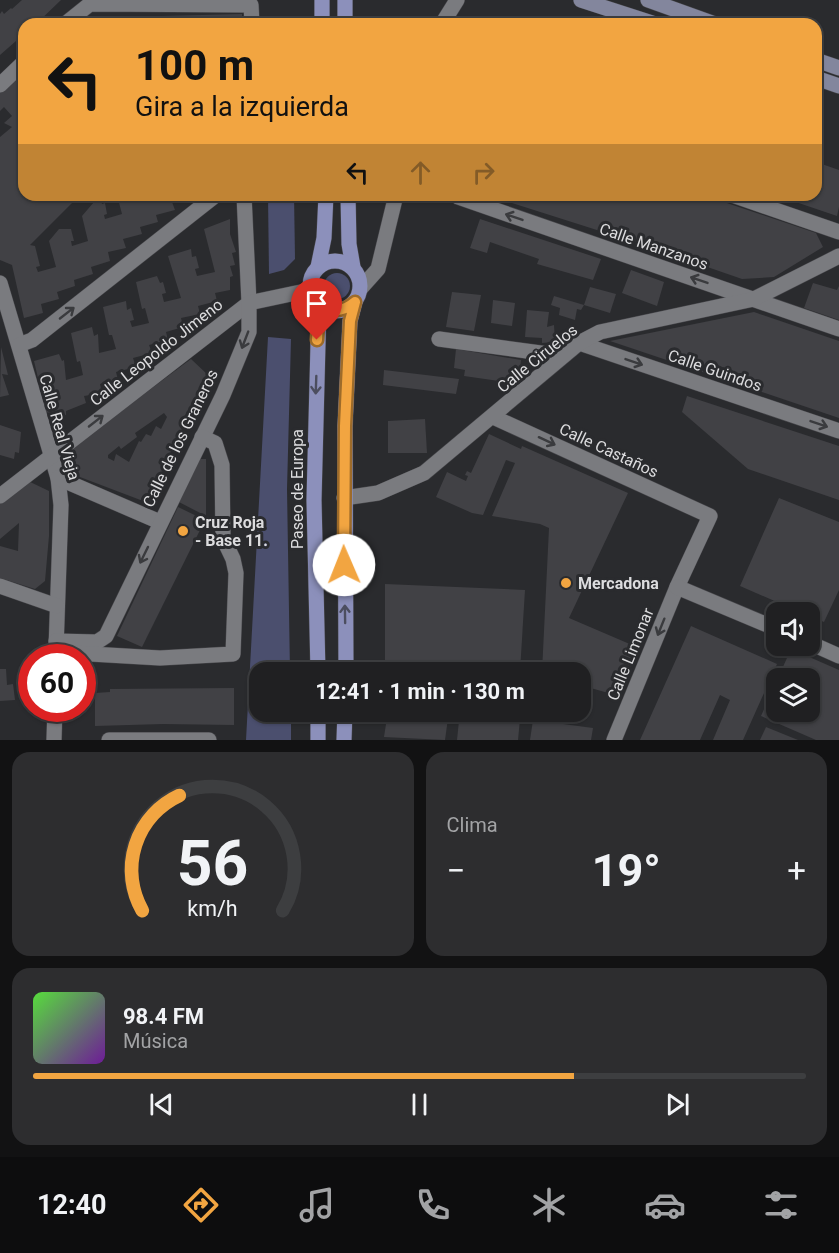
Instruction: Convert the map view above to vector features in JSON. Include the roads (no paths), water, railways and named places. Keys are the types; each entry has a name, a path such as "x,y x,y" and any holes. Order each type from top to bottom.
{"main road":[{"path":"322,0 322,18"},
{"path":"345,0 345,18"},
{"path":"581,0 636,18"},
{"path":"648,0 698,18"},
{"path":"822,62 839,68"},
{"path":"822,80 839,86"},
{"path":"326,201 324,238 318,267 311,278 310,290 319,305 328,310 338,311 347,308 358,295"},
{"path":"346,662 344,498 349,331 358,295 359,277 353,267 349,244 348,201"},
{"path":"318,267 335,260 353,267"},
{"name":"Paseo de Europa","path":"318,662 314,489 319,305"},
{"path":"318,722 318,740"},
{"path":"344,740 345,722"}],"street":[{"path":"445,18 457,0"},
{"path":"72,18 90,4 251,5 252,18"},
{"path":"0,85 18,68"},
{"path":"19,345 32,340 208,201"},
{"name":"Calle de los Graneros","path":"100,640 106,636 202,437 249,332 244,201"},
{"path":"358,295 378,269 395,201"},
{"name":"Calle Manzanos","path":"472,201 839,329"},
{"path":"749,201 839,232"},
{"name":"Calle Ciruelos","path":"344,498 378,493 424,473 494,417 579,343 600,332 754,299 839,256"},
{"name":"Calle Real Vieja","path":"0,283 42,426 53,454 58,478 62,505 56,644"},
{"path":"249,303 310,290"},
{"name":"Calle Leopoldo Jimeno","path":"0,496 249,303"},
{"path":"439,339 563,356"},
{"name":"Calle Guindos","path":"579,343 839,431"},
{"name":"Calle Castaños","path":"494,417 710,516"},
{"path":"96,655 160,658 233,654 236,573 233,559 223,538 222,465 215,443 202,437"},
{"path":"58,478 160,522"},
{"name":"Calle Limonar","path":"614,740 677,587 710,516"},
{"path":"0,586 57,606"},
{"path":"677,587 766,624"},
{"path":"87,644 100,640 107,656"},
{"path":"820,648 839,656"},
{"path":"54,740 55,722"},
{"path":"109,740 206,740"}],"place":[{"name":"Cruz Roja - Base 11.","path":"183,531"},
{"name":"Mercadona","path":"566,583"}]}
